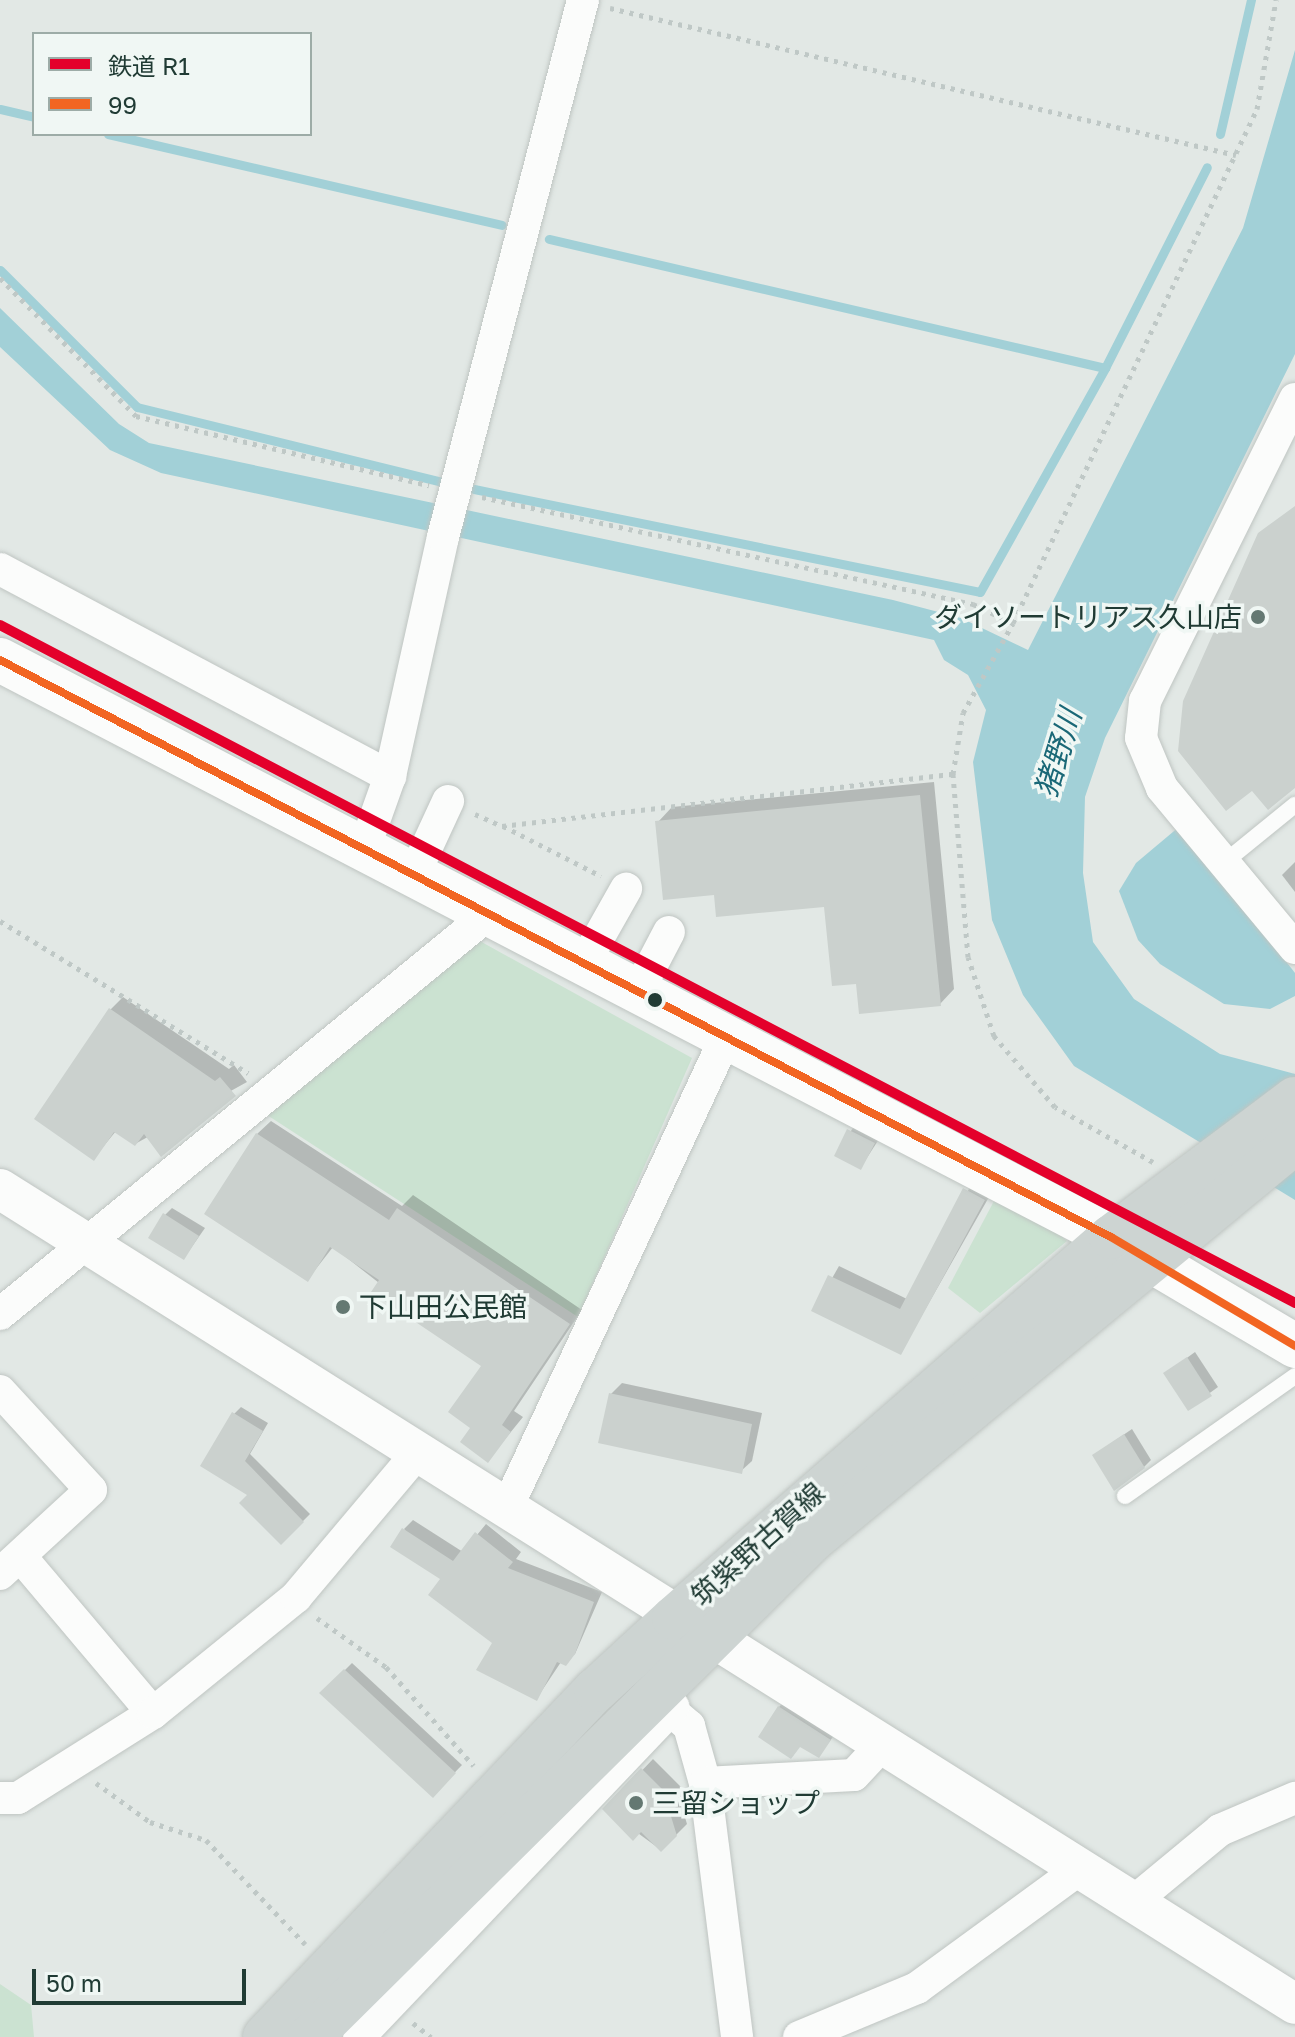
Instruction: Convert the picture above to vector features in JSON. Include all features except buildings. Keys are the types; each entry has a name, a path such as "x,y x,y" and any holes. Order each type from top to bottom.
{"main road":[{"path":"0,660 485,917 1111,1237 1295,1346"},
{"name":"筑紫野古賀線","path":"265,2037 596,1690 691,1627 1147,1261 1197,1196 1295,1099"},
{"name":"筑紫野古賀線","path":"310,2037 662,1701 691,1627 1111,1237 1197,1196 1295,1142"}],"street":[{"path":"363,852 390,776 442,542 583,1"},
{"path":"1295,399 1145,701 1141,738 1148,762 1295,948"},
{"path":"0,569 390,776"},
{"path":"412,879 448,801"},
{"path":"582,967 626,889"},
{"path":"0,1314 485,917"},
{"path":"636,995 669,932"},
{"path":"506,1510 724,1041"},
{"path":"0,1189 691,1627 1295,2004"},
{"path":"0,1391 91,1490 11,1566 153,1713"},
{"path":"0,1798 18,1798 153,1713 296,1597 418,1452"},
{"path":"359,2037 662,1701 689,1726 705,1783 737,2037"},
{"path":"705,1783 854,1775 881,1746"},
{"path":"1133,1902 1220,1830 1295,1798"},
{"path":"799,2037 917,1988 1078,1870"}],"lane":[{"path":"1226,861 1295,805"},
{"path":"1125,1496 1295,1376"}],"path":[{"path":"1197,1196 1055,1107 994,1036 968,957 953,774 970,699 1013,623 1257,109 1276,0"},
{"path":"583,1 1236,155"},
{"path":"502,826 953,774"},
{"path":"448,801 626,889"},
{"path":"0,921 273,1089"},
{"path":"296,1597 330,1631 386,1667 478,1771"},
{"path":"74,1764 125,1808 206,1840 308,1947"}],"green space":[{"path":"478,940 692,1058 578,1317 264,1113"},
{"path":"994,1201 1042,1219 1067,1241 980,1313 948,1288"},
{"path":"0,1984 31,2005 34,2037 0,2037"}],"water":[{"name":"猪野川","path":"1295,50 1295,354 1105,738 1085,797 1083,873 1093,942 1134,999 1220,1054 1295,1074 1295,1200 1074,1066 1023,995 992,920 973,762 986,710 968,675 944,660 934,640 161,473 110,450 0,347 0,308 119,424 149,443 893,600 961,618 1028,650 1243,228"},
{"path":"1180,826 1295,973 1295,996 1270,1009 1224,1004 1160,964 1138,940 1119,891 1136,863"}],"waterway":[{"path":"1220,134 1251,0"},
{"path":"0,109 32,117"},
{"path":"117,136 502,225"},
{"path":"1105,368 1207,167"},
{"path":"474,489 980,592 1105,368 549,239"},
{"path":"0,270 137,407 446,483"}],"rail line":[{"name":"R1","path":"0,625 1295,1303"}],"transit line":[{"name":"99","path":"0,660 1111,1237 1295,1346"}],"place":[{"name":"ダイソートリアス久山店","path":"1258,617"},
{"name":"下山田公民館","path":"343,1307"},
{"name":"三留ショップ","path":"636,1803"}]}
